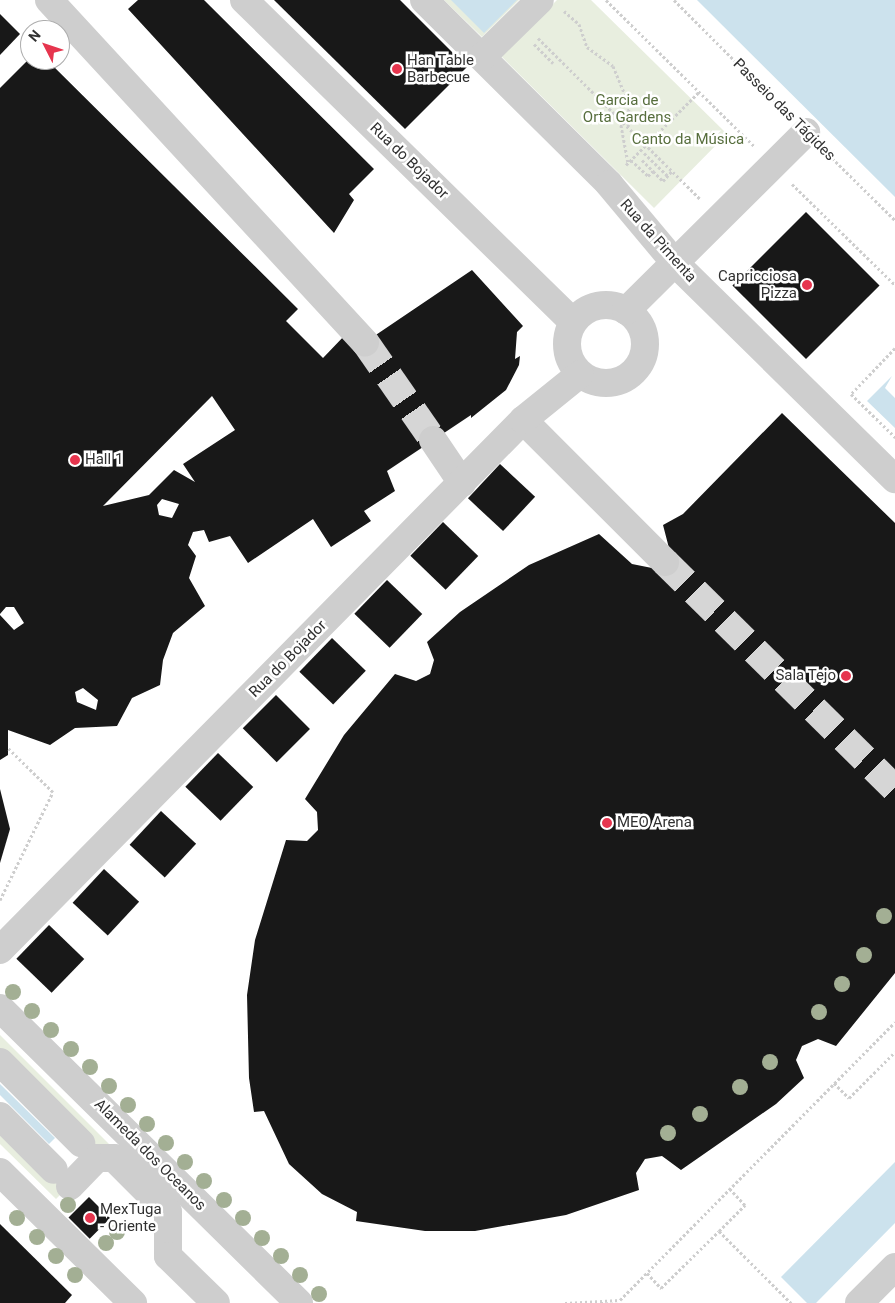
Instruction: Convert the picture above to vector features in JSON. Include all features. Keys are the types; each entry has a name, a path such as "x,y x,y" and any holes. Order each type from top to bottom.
{"street":[{"path":"49,0 366,342"},
{"name":"Rua do Bojador","path":"244,0 573,322"},
{"name":"Rua da Pimenta","path":"424,0 609,184 676,264 895,479"},
{"path":"482,57 550,3"},
{"path":"626,311 676,264 806,132"},
{"path":"596,306 626,311 642,330 645,343 637,367 610,382 580,374 567,350 573,322 596,306"},
{"name":"Rua do Bojador","path":"0,950 523,420 580,374"},
{"path":"523,420 664,562"},
{"path":"433,440 462,483"},
{"name":"Alameda dos Oceanos","path":"0,1008 299,1303"},
{"path":"0,1062 81,1143"},
{"name":"Alameda dos Oceanos","path":"0,1116 62,1178 97,1158 114,1158 168,1212 168,1256 216,1303"},
{"path":"0,1172 127,1301"},
{"path":"859,1303 895,1267"}],"path":[{"path":"606,0 895,286"},
{"name":"Passeio das Tágides","path":"674,0 895,220"},
{"path":"550,3 579,24 587,47 613,66 629,104 628,128"},
{"path":"532,33 720,219"},
{"path":"532,42 553,63"},
{"path":"609,184 699,92"},
{"path":"620,120 630,162 648,176 653,171"},
{"path":"644,153 668,176"},
{"path":"642,160 663,181 672,171"},
{"path":"895,348 851,394 895,437"},
{"path":"0,900 53,792 8,748"},
{"path":"565,1303 620,1300 895,1022"},
{"path":"834,1084 849,1098 895,1052"},
{"path":"647,1274 662,1288 744,1205 730,1189"},
{"path":"718,1231 791,1303"}],"green space":[{"path":"444,0 519,0 482,37"},
{"name":"Garcia de Orta Gardens","path":"557,0 591,0 727,134 654,208 501,56"},
{"path":"0,1035 110,1145 100,1156 0,1057"},
{"path":"0,1122 67,1188 56,1199 0,1144"}],"water":[{"path":"451,0 517,0 484,33"},
{"path":"697,0 895,0 895,197"},
{"path":"892,376 885,388 895,398 895,428 867,401"},
{"path":"0,1084 55,1138 49,1144 0,1095"},
{"path":"895,1162 895,1223 816,1303 807,1303 781,1277"}],"building":[{"path":"138,0 204,0 374,169 349,194 354,200 334,233 128,9"},
{"path":"274,0 400,0 467,67 405,129"},
{"path":"0,14 20,34 0,55"},
{"path":"20,68 20,70 57,70 298,309 286,321 323,358 346,334 358,347 472,270 523,326 517,332 515,359 520,356 519,365 506,390 471,418 471,415 387,471 395,491 364,511 371,521 331,547 313,519 248,563 230,536 209,542 204,530 193,532 188,545 196,556 189,578 205,606 173,633 163,660 160,685 132,698 117,726 75,728 50,745 8,730 8,755 0,760 0,615 14,630 24,623 14,607 6,607 0,614 0,88","holes":["212,396 235,430 183,464 195,482 174,470 149,495 103,506","162,499 179,504 172,518 159,515 157,505","83,688 98,700 96,710 77,702 75,692"]},
{"name":"Capricciosa Pizza","path":"806,212 880,286 806,359 732,286"},
{"name":"MEO Arena","path":"782,413 895,523 895,973 836,1046 818,1039 802,1046 796,1060 804,1078 776,1104 681,1170 662,1156 645,1159 636,1173 639,1190 566,1215 475,1231 425,1231 356,1221 357,1212 322,1194 289,1164 264,1111 254,1112 249,1078 247,995 255,940 286,840 307,841 318,830 317,812 305,799 344,735 395,674 416,681 430,674 434,660 427,642 460,612 529,565 599,534 632,564 652,568 670,552 663,525 683,514"},
{"path":"500,464 535,497 503,531 468,498"},
{"path":"443,522 478,556 446,590 410,556"},
{"path":"387,580 422,614 390,648 354,614"},
{"path":"332,638 366,671 333,704 299,672"},
{"path":"276,695 310,729 277,762 243,728"},
{"path":"218,753 253,787 221,821 185,787"},
{"path":"0,789 10,829 0,863"},
{"path":"161,811 196,844 165,877 130,845"},
{"path":"104,869 139,902 108,935 73,903"},
{"path":"49,925 84,959 52,993 16,959"},
{"name":"MexTuga - Oriente","path":"89,1197 110,1218 90,1239 68,1218"},
{"path":"0,1224 72,1295 65,1303 0,1303"}],"tunnel":[{"path":"365,342 433,440"},
{"path":"665,562 895,789"}],"place":[{"name":"Han Table Barbecue","path":"397,69"},
{"name":"Capricciosa Pizza","path":"807,285"},
{"name":"Hall 1","path":"75,460"},
{"name":"Sala Tejo","path":"846,676"},
{"name":"MEO Arena","path":"607,823"},
{"name":"MexTuga - Oriente","path":"90,1218"}],"park label":[{"name":"Canto da Música","path":"688,140"}]}
